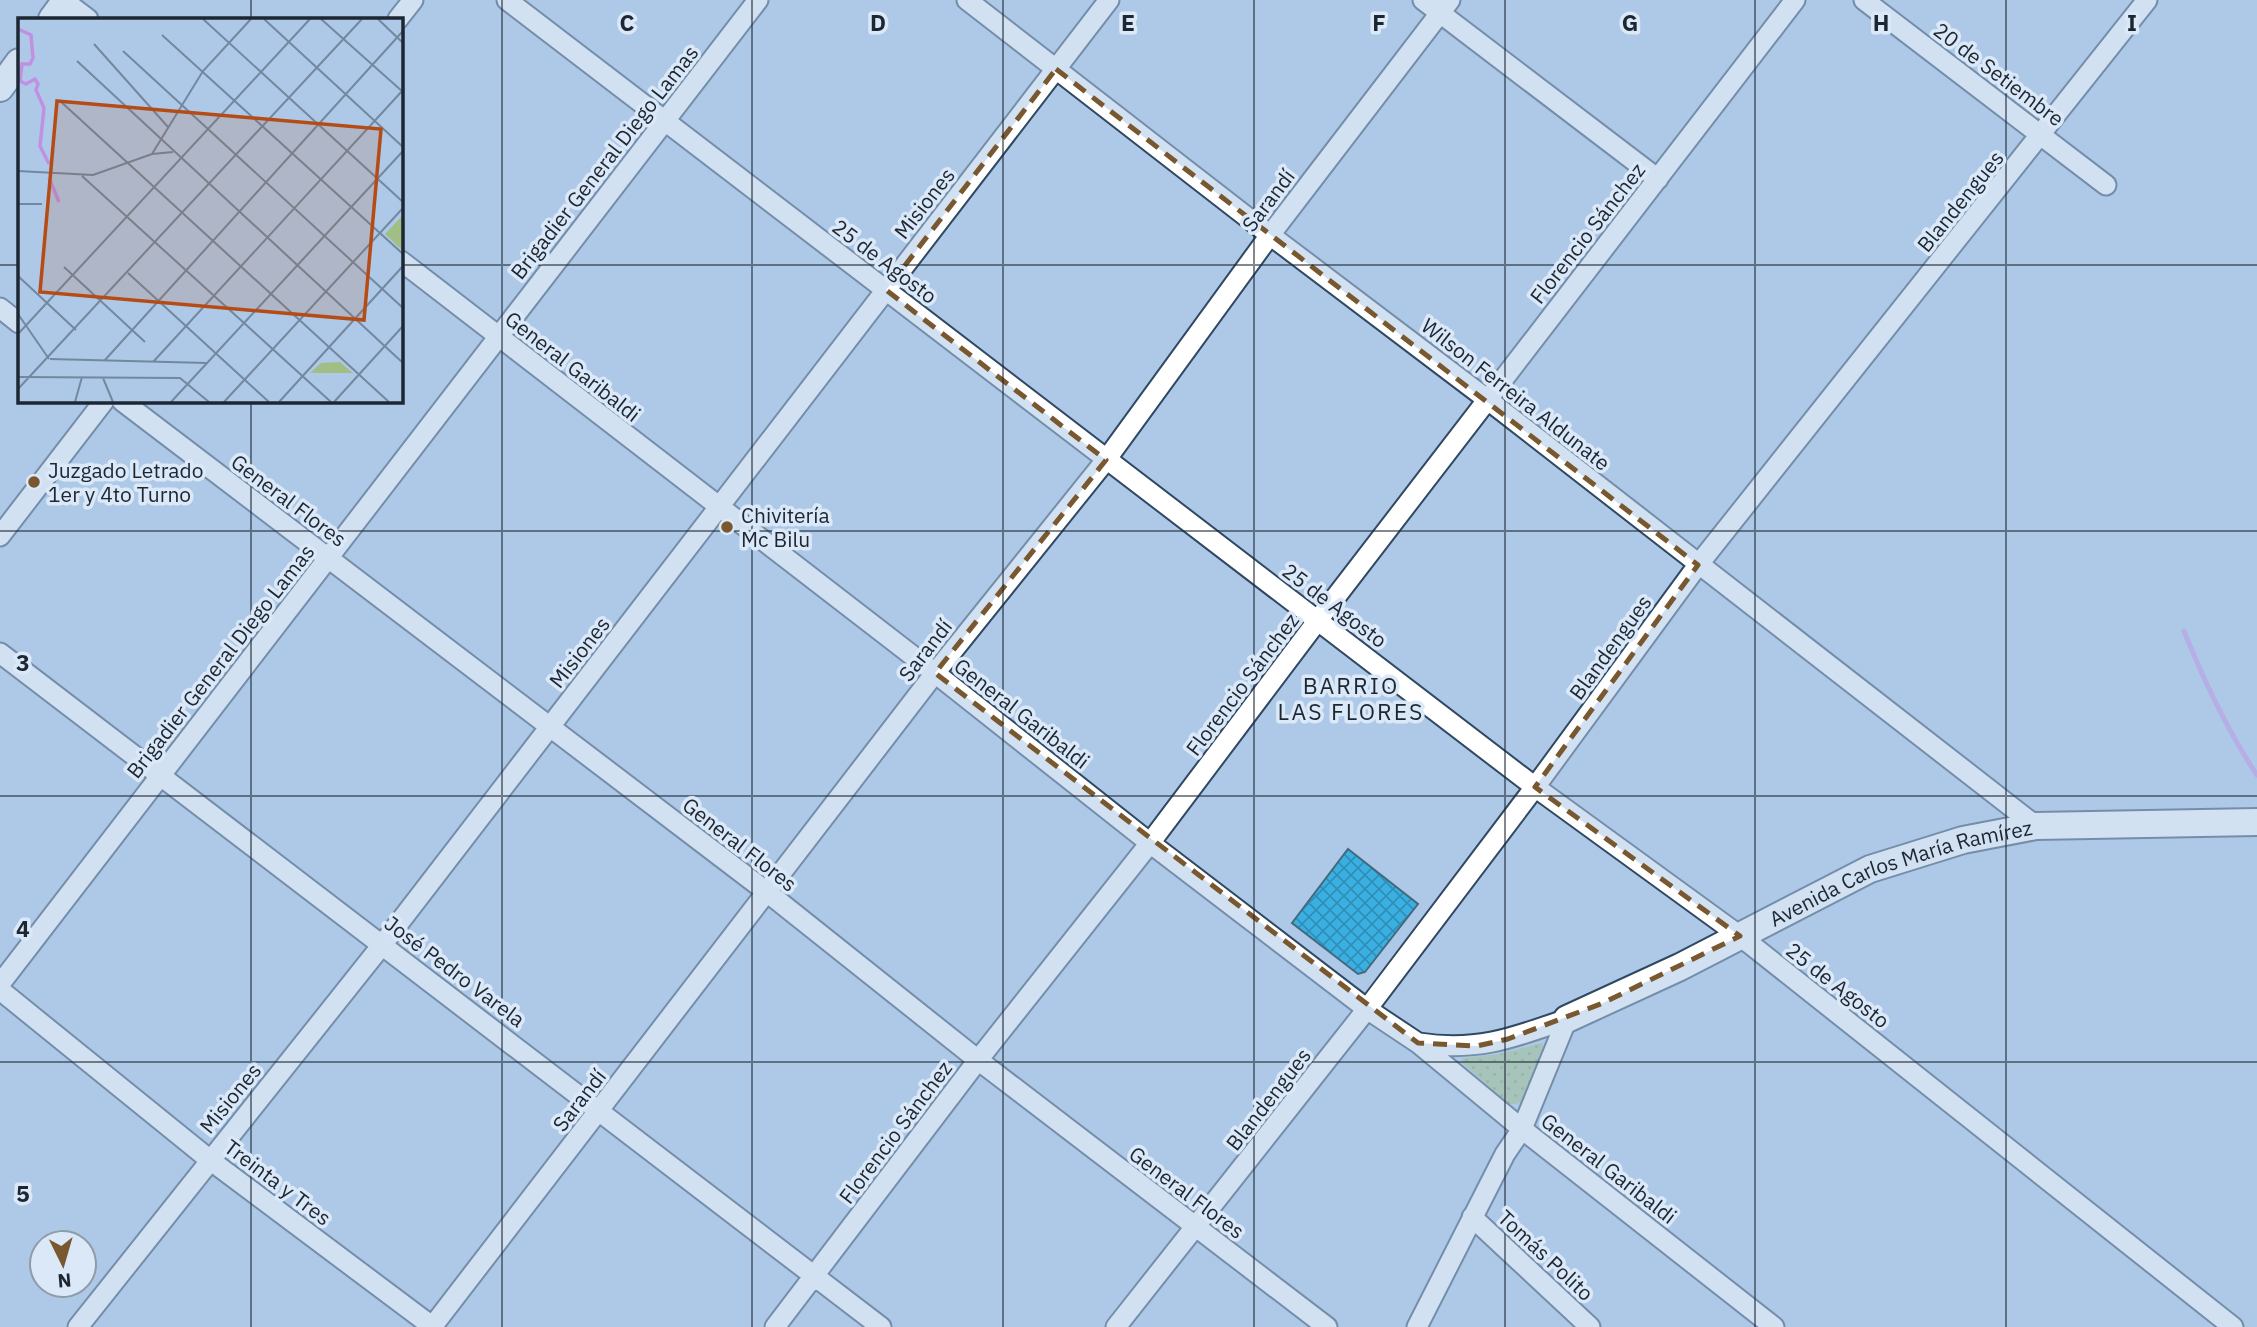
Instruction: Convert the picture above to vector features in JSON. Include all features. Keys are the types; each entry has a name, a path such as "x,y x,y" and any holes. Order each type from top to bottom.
{"street":[{"path":"399,18 413,0"},
{"name":"25 de Agosto","path":"507,0 1535,787 1740,936 2233,1327"},
{"name":"Brigadier General Diego Lamas","path":"0,987 758,0"},
{"name":"Wilson Ferreira Aldunate","path":"967,0 2036,826"},
{"name":"Misiones","path":"78,1327 382,944 1109,0"},
{"path":"1423,0 1445,6 1658,178"},
{"name":"Florencio Sánchez","path":"775,1327 978,1060 1150,843 1795,0"},
{"name":"20 de Setiembre","path":"1864,0 2106,185"},
{"name":"Blandengues","path":"1116,1327 1367,1009 1698,565 2147,0"},
{"path":"61,5 86,18"},
{"name":"Sarandí","path":"433,1327 935,673 1106,460 1270,235 1445,6"},
{"path":"0,88 18,63"},
{"name":"General Garibaldi","path":"402,262 935,673 1150,843 1367,1009 1418,1043 1522,1129 1774,1327"},
{"path":"0,308 18,322"},
{"path":"0,536 103,402"},
{"name":"General Flores","path":"122,402 767,892 978,1060 1327,1327"},
{"name":"José Pedro Varela","path":"0,653 881,1327"},
{"name":"Avenida Carlos María Ramírez","path":"1567,1019 1680,967 1870,869 1962,841 2036,826 2257,822"},
{"name":"Treinta y Tres","path":"0,987 210,1160 433,1327"},
{"path":"1417,1327 1505,1154 1522,1129 1567,1019"},
{"name":"General Garibaldi","path":"1418,1043 1446,1047 1477,1046 1508,1039 1567,1019"},
{"name":"Tomás Polito","path":"1472,1217 1590,1327"}],"highlighted area":[{"path":"1056,69 1698,565 1535,787 1740,936 1603,1003 1508,1039 1477,1046 1418,1043 935,673 1106,460 886,290"}],"green space":[{"path":"1542,1043 1546,1049 1523,1101 1516,1104 1508,1104 1461,1062 1463,1058 1499,1054"}],"building":[{"path":"1348,849 1418,904 1365,972 1358,974 1292,923"}],"waterway":[{"path":"2184,631 2217,705 2257,775"}],"place":[{"name":"Juzgado Letrado 1er y 4to Turno","path":"34,482"},
{"name":"Chivitería Mc Bilu","path":"727,527"}],"district":[{"name":"BARRIO LAS FLORES","path":"1351,698"}]}
